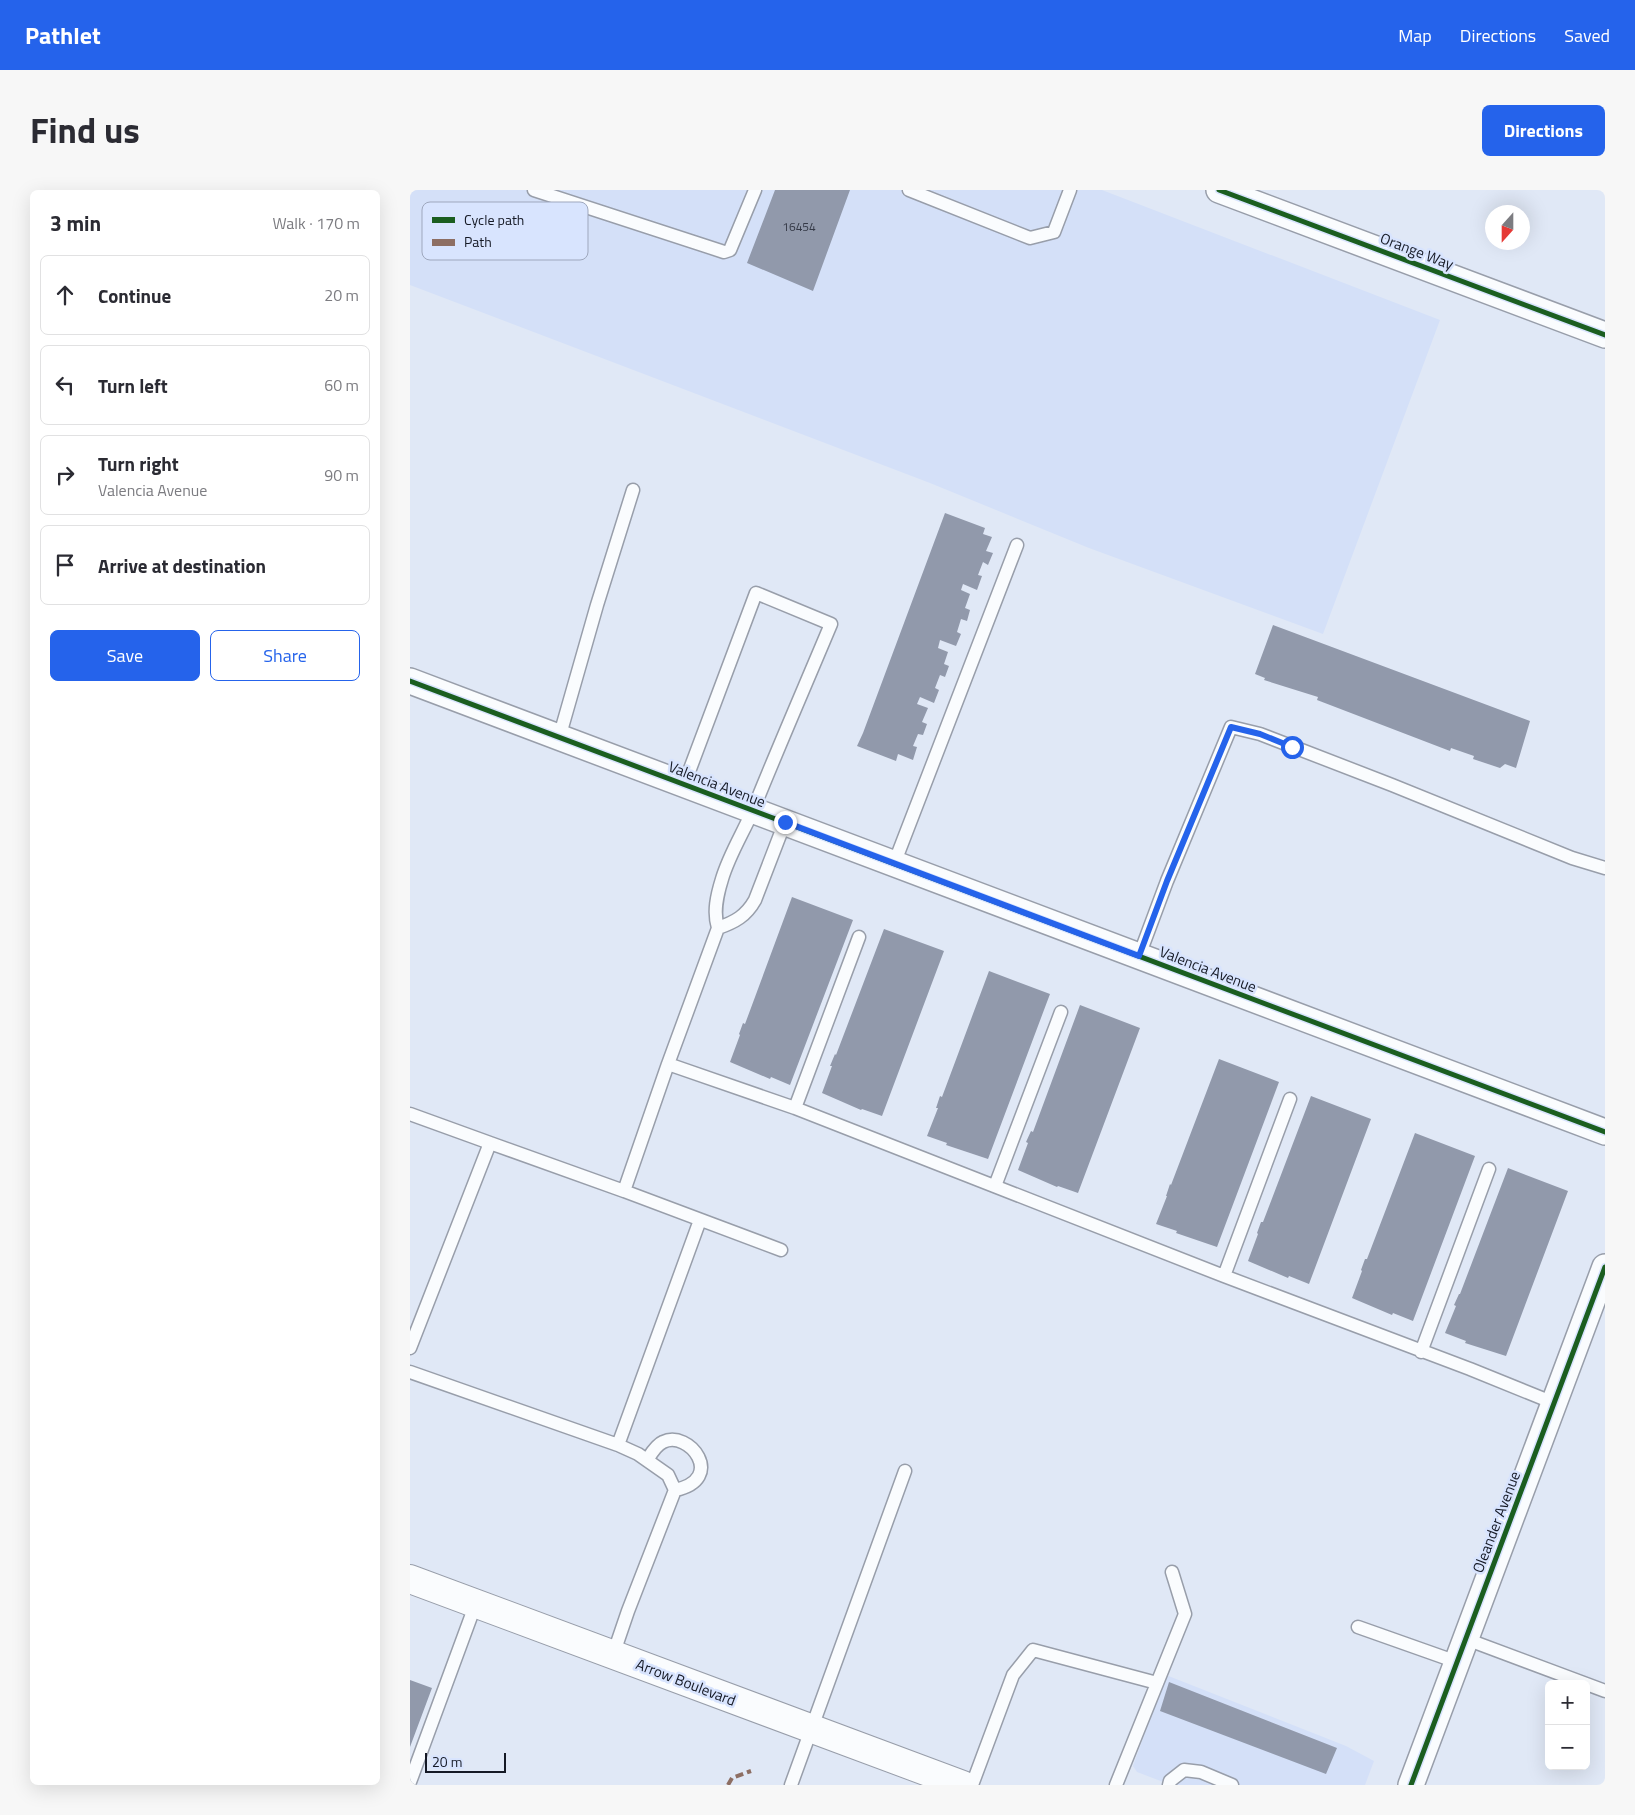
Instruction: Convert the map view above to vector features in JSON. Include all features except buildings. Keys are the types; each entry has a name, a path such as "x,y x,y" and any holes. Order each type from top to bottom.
{"main road":[{"name":"Arrow Boulevard","path":"410,1579 963,1785"}],"street":[{"name":"Orange Way","path":"1219,190 1605,335"},
{"name":"Valencia Avenue","path":"410,682 1605,1132"},
{"name":"Oleander Avenue","path":"1411,1785 1605,1267"}],"lane":[{"path":"534,190 571,202"},
{"path":"588,208 724,252 730,250 755,190"},
{"path":"910,190 1030,238 1054,232 1070,190"},
{"path":"559,738 596,605 633,490"},
{"path":"894,864 1017,545"},
{"path":"624,1191 718,928 716,907 722,878 832,624 756,593 684,785"},
{"path":"1139,956 1167,881 1231,727 1260,734 1572,858 1605,868"},
{"path":"718,928 734,922 750,909 785,822"},
{"path":"795,1108 860,937"},
{"path":"995,1186 1061,1012"},
{"path":"668,1064 795,1108 1554,1403"},
{"path":"1224,1276 1290,1099"},
{"path":"410,1114 781,1250"},
{"path":"410,1348 490,1143"},
{"path":"1421,1352 1489,1169"},
{"path":"618,1445 700,1220"},
{"path":"410,1372 618,1445 638,1454 668,1476 675,1490 613,1654"},
{"path":"647,1460 661,1443 669,1440 683,1442 696,1452 700,1459 699,1477 693,1484 675,1490"},
{"path":"791,1785 905,1471"},
{"path":"1116,1785 1185,1614 1172,1572"},
{"path":"410,1782 476,1603"},
{"path":"1358,1627 1457,1662"},
{"path":"1466,1639 1605,1690"},
{"path":"972,1785 1013,1674 1033,1650 1157,1683"},
{"path":"1169,1785 1170,1781 1184,1770 1201,1772 1232,1785"}],"shaded area":[{"path":"410,190 1102,190 1440,320 1323,634 1089,548 930,483 410,285"},
{"path":"1166,1675 1346,1746 1374,1761 1365,1785 1171,1785 1137,1772 1133,1766"}],"marked path":[{"path":"728,1785 732,1778 751,1771"}],"cycle path":[{"path":"1219,190 1605,335"},
{"path":"410,681 1605,1132"},
{"path":"1411,1785 1605,1267"}],"route":[{"path":"785,822 1139,956 1167,881 1231,727 1260,734 1292,747"}]}
